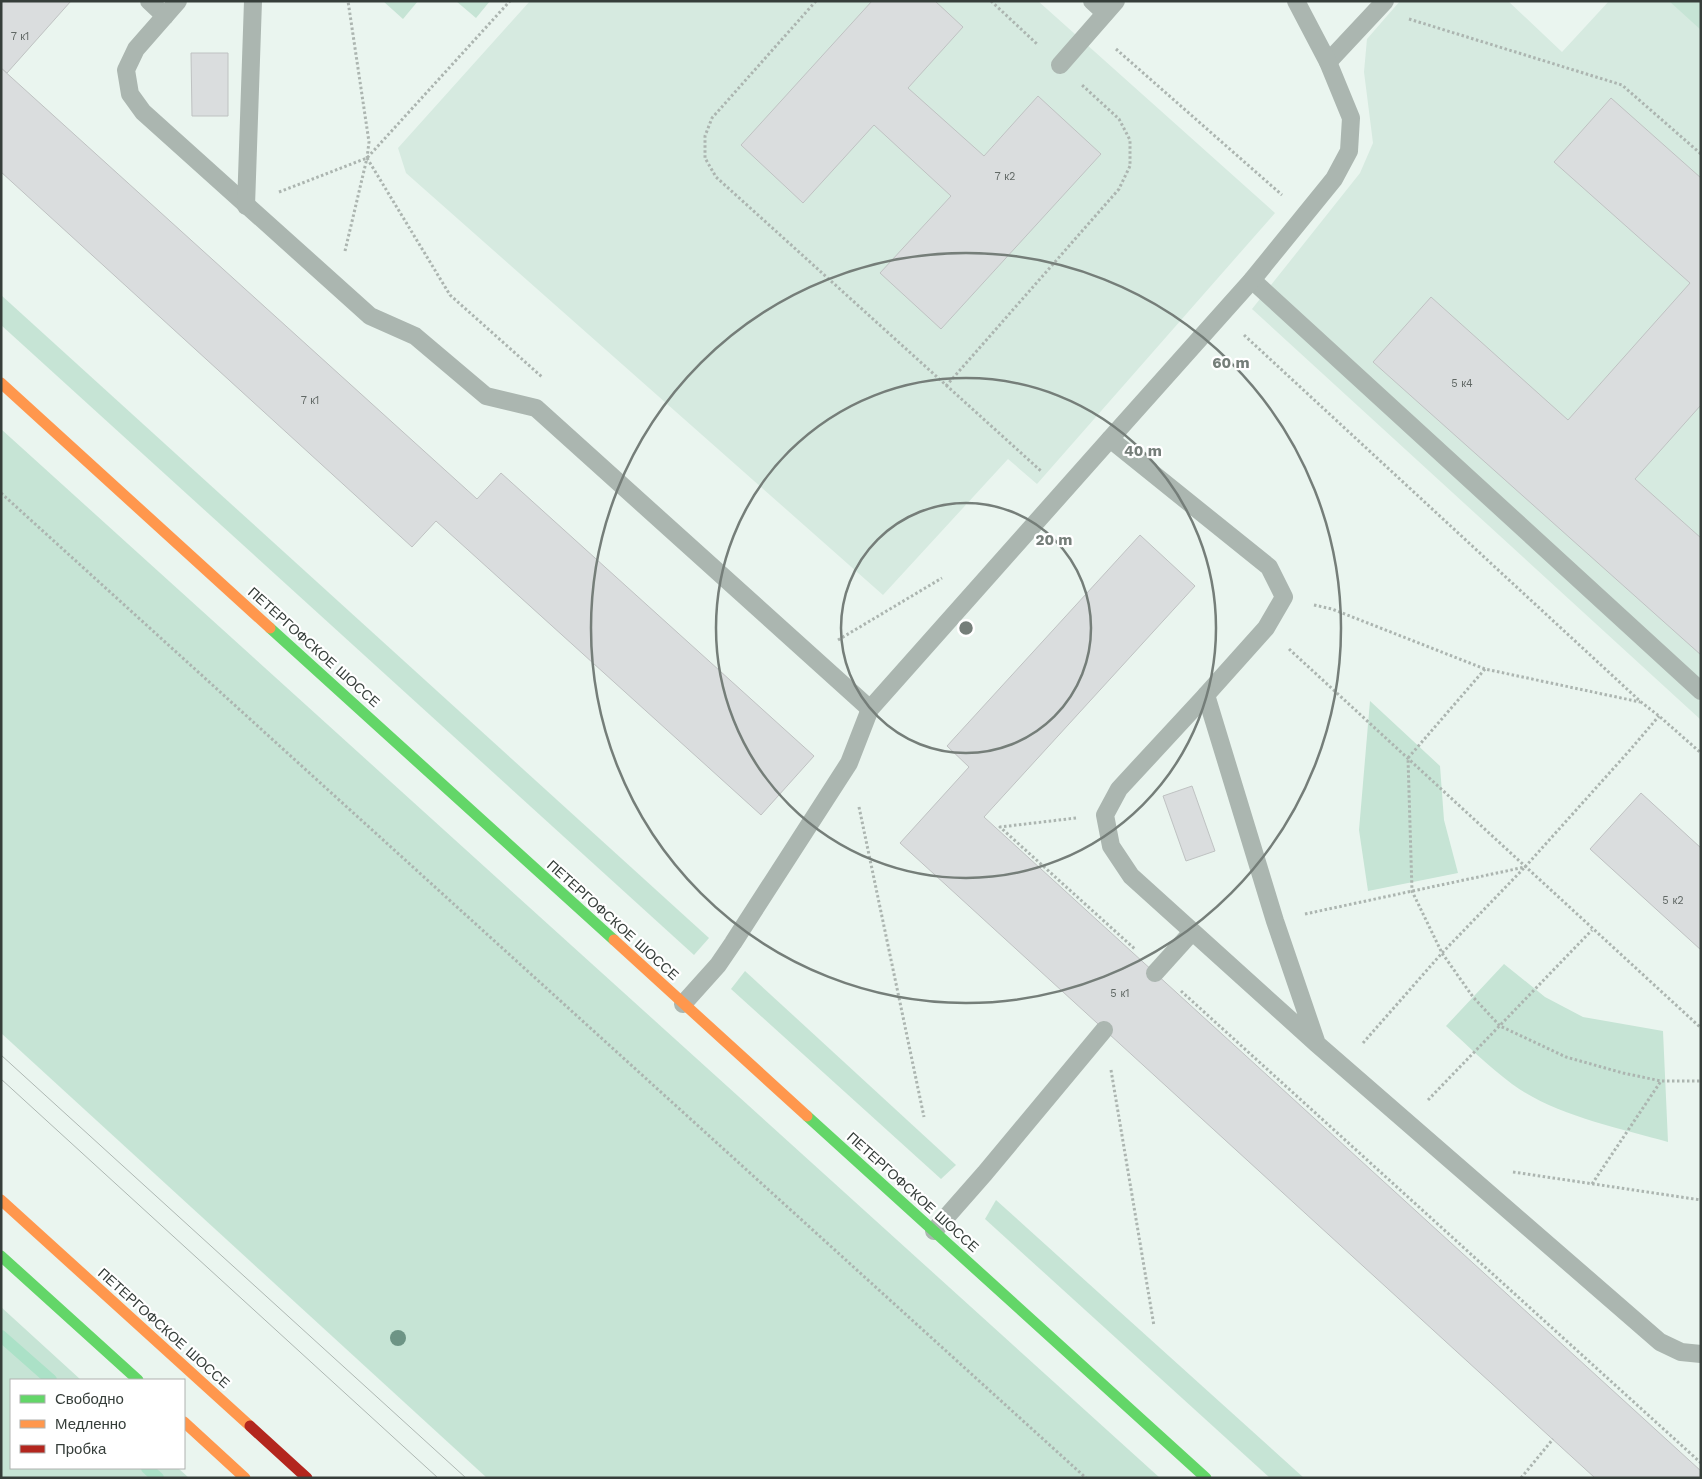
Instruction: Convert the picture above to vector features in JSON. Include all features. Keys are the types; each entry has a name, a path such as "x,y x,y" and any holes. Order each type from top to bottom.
{"street":[{"name":"ПЕТЕРГОФСКОЕ ШОССЕ","path":"1,383 1206,1478"},
{"name":"ПЕТЕРГОФСКОЕ ШОССЕ","path":"1,1200 307,1478"},
{"path":"1,1256 137,1379"},
{"path":"185,1423 245,1478"}],"lane":[{"path":"148,1 165,16"},
{"path":"178,1 136,49 126,70 130,94 143,112 370,316 415,336 486,396 536,408 870,710"},
{"path":"246,206 253,1"},
{"path":"1060,65 1110,7 1092,1"},
{"path":"683,1004 718,965 849,764 870,710 1252,280 1334,179 1350,150 1352,118 1328,62 1296,1"},
{"path":"1328,62 1381,5"},
{"path":"1252,280 1701,691"},
{"path":"1110,439 1269,567 1284,597 1266,628 1119,789 1106,815 1111,846 1131,876 1192,932 1342,1066 1660,1342 1681,1352 1701,1354"},
{"path":"1206,695 1275,921 1317,1044"},
{"path":"1156,972 1192,932"},
{"path":"934,1231 986,1173 1104,1030"}],"path":[{"path":"337,286 367,158 369,142 348,1"},
{"path":"246,206 367,158 510,1"},
{"path":"816,1 712,118 706,136 706,158 716,177 1045,475"},
{"path":"946,386 1119,189 1130,166 1130,140 1119,119 991,1"},
{"path":"1381,5 1622,85 1701,154"},
{"path":"1092,28 1304,216"},
{"path":"1222,314 1640,702 1701,753"},
{"path":"1,493 1086,1478"},
{"path":"837,640 949,574"},
{"path":"1284,597 1332,610 1484,669 1640,702"},
{"path":"1266,628 1592,930 1701,1028"},
{"path":"1484,669 1408,758 1412,891 1442,953 1473,997 1500,1026 1566,1057 1623,1073 1661,1081 1701,1081"},
{"path":"1342,1066 1442,953 1525,867 1659,716"},
{"path":"849,764 924,1117"},
{"path":"1106,815 1000,826 1156,972 1701,1463"},
{"path":"1275,921 1525,867"},
{"path":"1406,1122 1592,930"},
{"path":"1104,1030 1154,1326"},
{"path":"1592,1184 1661,1081"},
{"path":"1480,1186 1498,1170 1701,1200"},
{"path":"1521,1478 1553,1439"}],"shaded area":[{"path":"383,1 418,1 403,19"},
{"path":"456,1 490,1 476,18"},
{"path":"530,1 1038,1 1275,213 1037,484 1008,459 883,595 406,173 398,148"},
{"path":"1400,1 1508,1 1562,52 1609,1 1701,1 1701,720 1252,309 1360,173 1373,143 1364,72 1367,39"},
{"path":"1669,1 1701,1 1701,30"},
{"path":"1,295 709,938 694,955 1,325"},
{"path":"1,429 1160,1478 487,1478 1,1033"},
{"path":"1370,701 1440,766 1444,820 1458,873 1368,891 1359,830"},
{"path":"1504,964 1545,997 1583,1017 1663,1031 1668,1142 1587,1119 1529,1095 1495,1070 1446,1026"},
{"path":"745,971 956,1165 941,1179 731,989"},
{"path":"996,1200 1304,1478 1270,1478 985,1219"},
{"path":"1,1307 80,1379 10,1379 10,1469 179,1469 189,1478 1,1478"}],"building":[{"path":"1,1 71,1 7,73 1,68"},
{"path":"872,1 935,1 963,27 908,88 984,156 1038,96 1101,154 941,329 880,273 951,196 874,125 803,203 741,145"},
{"path":"191,53 228,53 228,116 192,116"},
{"path":"1,68 477,499 501,473 814,756 761,815 436,521 412,547 1,172"},
{"path":"1611,98 1701,178 1701,405 1635,479 1701,538 1701,655 1373,362 1431,297 1568,420 1690,283 1554,162"},
{"path":"1140,535 1195,586 984,817 1701,1471 1701,1478 1595,1478 900,843 969,767 947,746"},
{"path":"1192,786 1215,851 1186,861 1163,796"},
{"path":"1641,793 1701,848 1701,950 1590,849"}],"waterway":[{"path":"1,1336 50,1379"},
{"path":"148,1469 158,1478"}],"tram line":[{"path":"1,1055 466,1478"},
{"path":"1,1079 438,1478"}],"traffic: fast":[{"path":"270,628 614,940"},
{"path":"807,1116 1206,1478"},
{"path":"1,1256 137,1379"}],"traffic: slow":[{"path":"1,383 270,628"},
{"path":"614,940 807,1116"},
{"path":"1,1200 250,1426"},
{"path":"185,1423 245,1478"}],"traffic: jam":[{"path":"250,1426 307,1478"}]}
